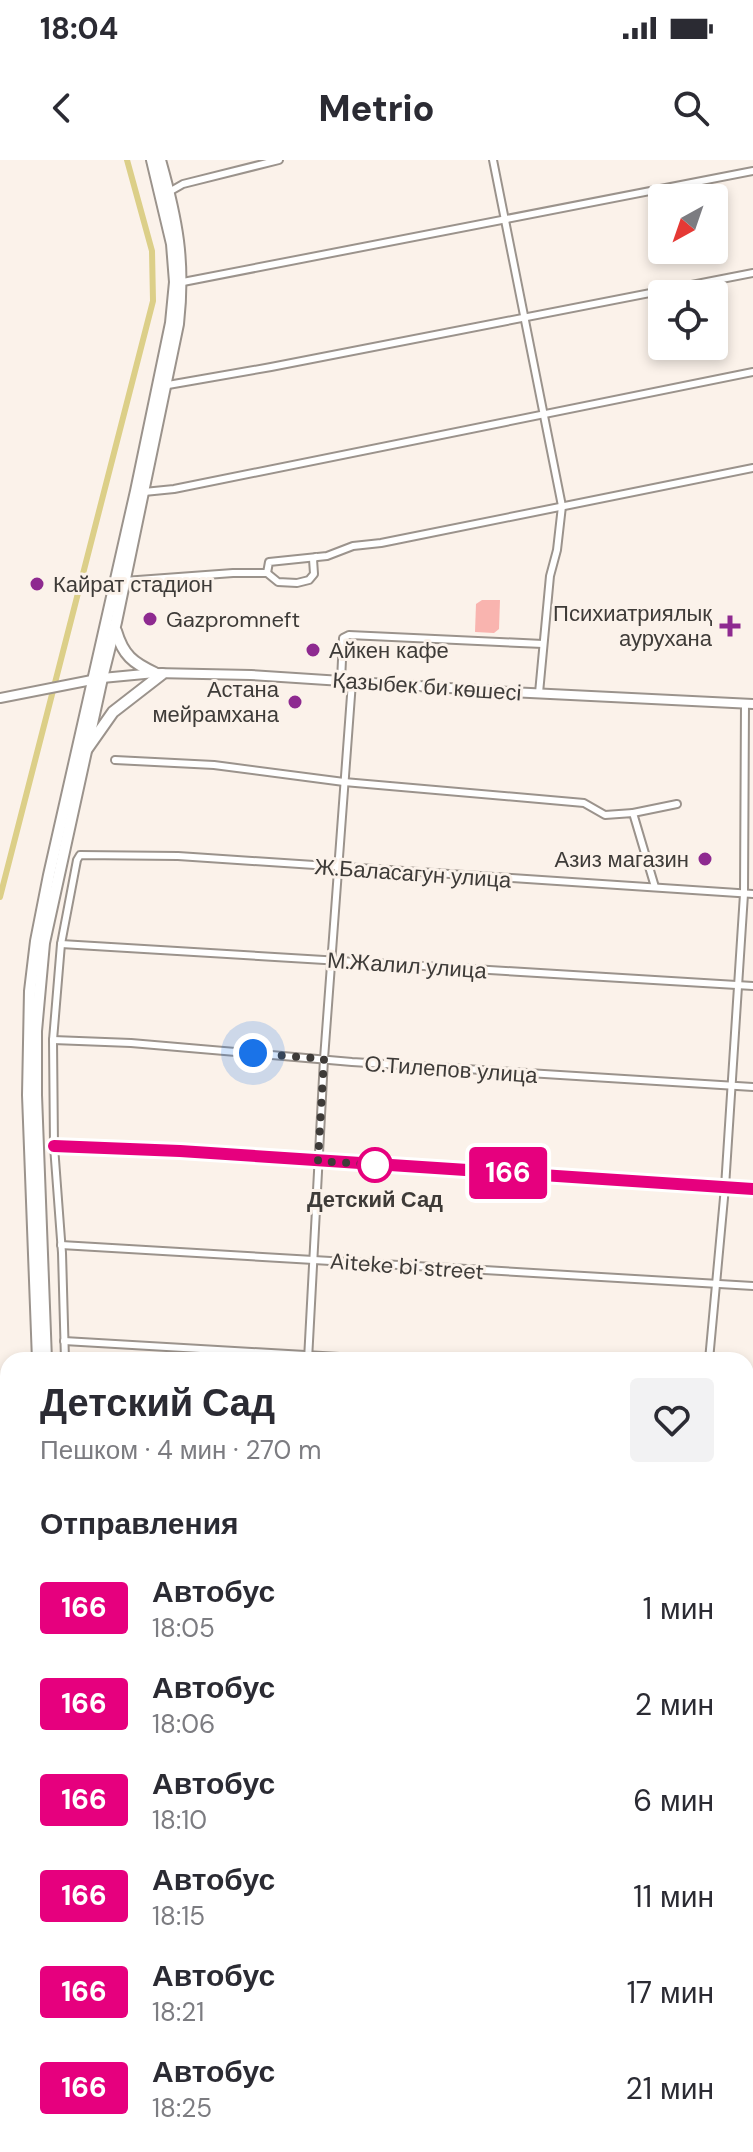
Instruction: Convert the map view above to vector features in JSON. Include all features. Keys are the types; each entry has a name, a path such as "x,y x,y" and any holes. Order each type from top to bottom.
{"highway":[{"path":"46,1352 36,1095 38,992 46,929 86,750 171,323 175,282 172,244 152,160"},
{"path":"38,1352 28,1095 30,991 49,875 98,678 115,629 168,385 183,282 180,243 160,160"},
{"path":"86,750 113,712 159,674 137,665 124,654 115,629"}],"main road":[{"name":"Қазыбек би көшесі","path":"0,698 98,678 159,674 251,675 749,704"}],"street":[{"path":"169,192 183,184 279,160"},
{"path":"493,160 562,506 539,693"},
{"path":"183,282 753,171"},
{"path":"168,385 753,273"},
{"path":"144,492 189,486 753,372"},
{"path":"267,573 269,562 327,556 353,546 381,543 753,468"},
{"path":"124,581 267,573 278,582 297,583 309,580 314,574 313,559 316,557"},
{"path":"341,681 343,638 349,635 543,644"},
{"path":"308,1352 324,1059 352,682"},
{"path":"710,1352 725,1187 744,894 749,704"},
{"path":"115,760 214,765 344,782 584,803 605,815 677,804"},
{"path":"745,783 753,783"},
{"path":"633,813 655,887"},
{"name":"Ж.Баласагун улица","path":"61,944 77,860 83,854 753,894"},
{"path":"744,864 753,864"},
{"path":"61,944 53,1040 54,1146 65,1352"},
{"name":"М.Жалил улица","path":"61,944 753,986"},
{"name":"О.Тилепов улица","path":"53,1040 753,1087"},
{"path":"54,1146 180,1151 753,1189"},
{"name":"Aiteke bi street","path":"61,1245 753,1286"},
{"path":"64,1341 232,1352"}],"shaded area":[{"path":"482,600 500,600 499,629 494,633 475,632 476,604"}],"waterway":[{"path":"0,897 153,301 152,251 127,160"}],"bus line":[{"name":"166","path":"54,1146 180,1151 753,1189"}],"place":[{"name":"Кайрат стадион","path":"37,584"},
{"name":"Gazpromneft","path":"150,619"},
{"name":"Психиатриялық аурухана","path":"730,626"},
{"name":"Айкен кафе","path":"313,650"},
{"name":"Астана мейрамхана","path":"295,702"},
{"name":"Азиз магазин","path":"705,859"},
{"name":"Детский Сад","path":"375,1165"}],"route":[{"path":"253,1053 324,1059 318,1161 380,1165 375,1165"}]}
